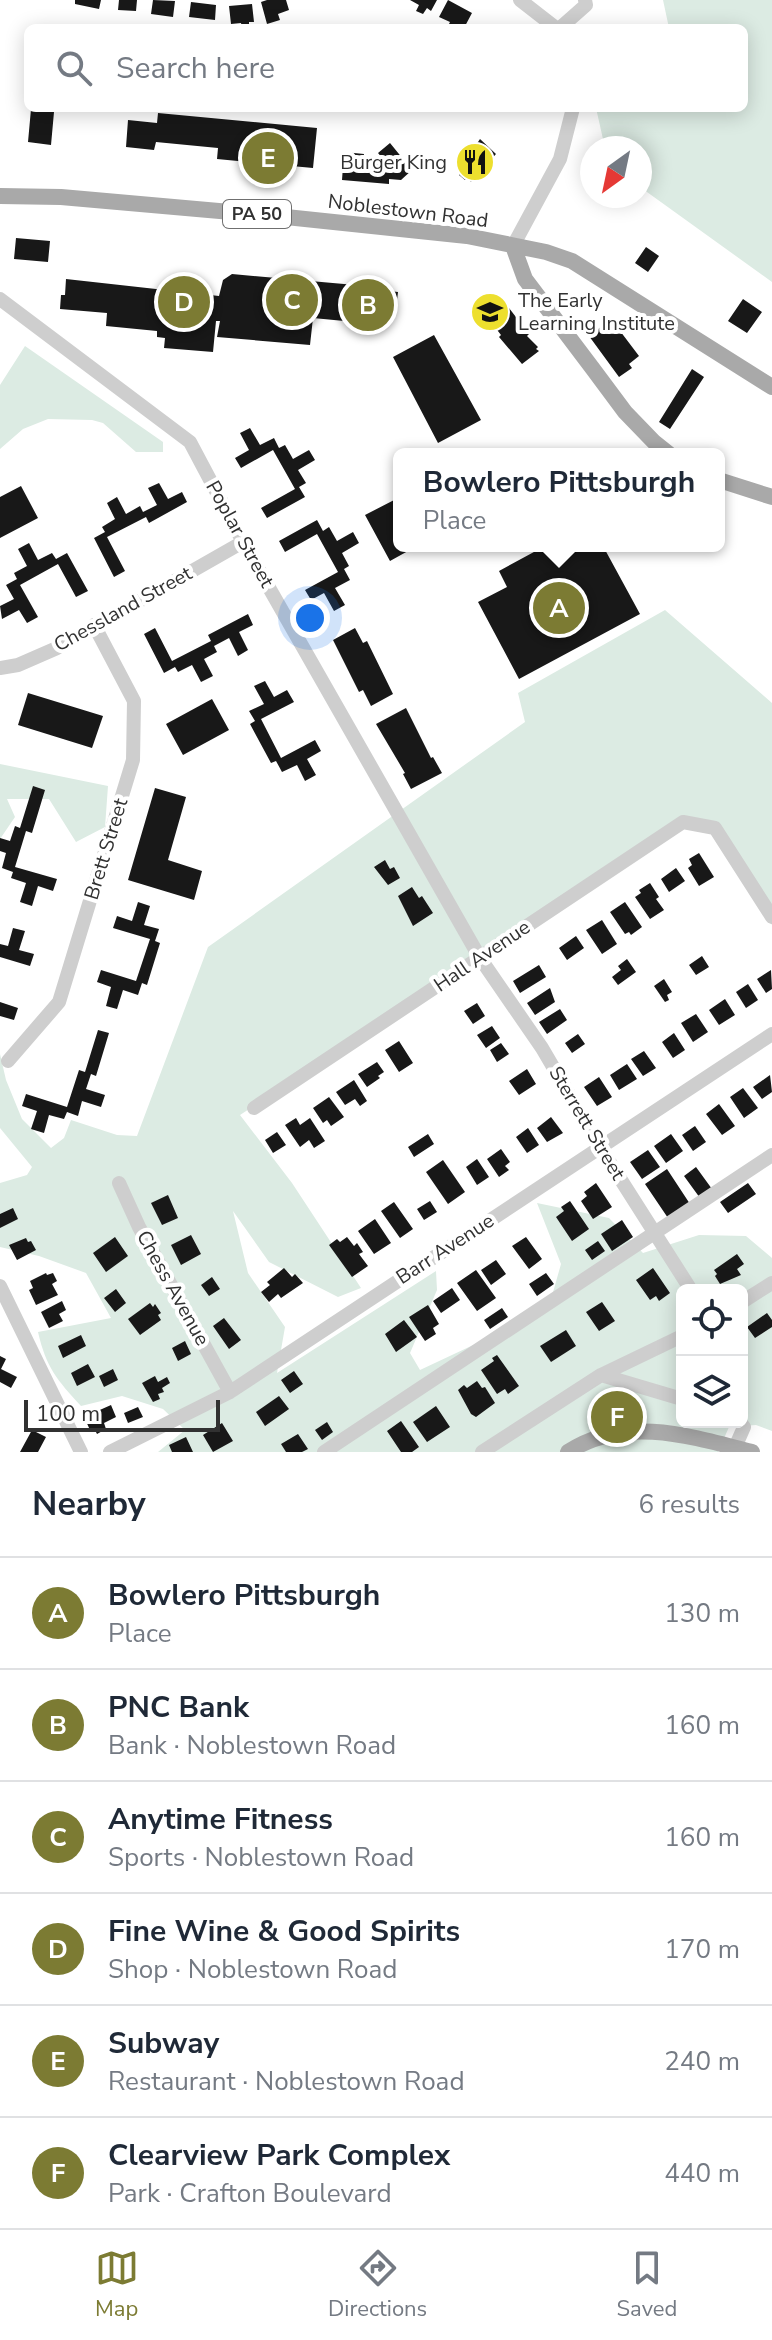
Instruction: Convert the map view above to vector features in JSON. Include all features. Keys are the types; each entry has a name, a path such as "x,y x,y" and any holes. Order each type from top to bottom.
{"main road":[{"name":"Noblestown Road","path":"0,196 61,197 309,219 467,236 546,252 572,261 772,387"},
{"path":"513,246 525,279 625,412 662,448"},
{"path":"725,482 772,497"},
{"path":"568,1452 588,1440 610,1433 649,1431 740,1451"}],"street":[{"path":"520,0 553,24"},
{"path":"563,24 586,5 585,0"},
{"path":"513,246 560,159 572,112"},
{"name":"Poplar Street","path":"0,299 190,442 243,542 480,958"},
{"name":"Chessland Street","path":"0,668 18,665 57,648 243,542"},
{"name":"Brett Street","path":"8,1061 59,1002 133,760 134,701 94,625"},
{"name":"Hall Avenue","path":"254,1108 683,822 715,828 772,917"},
{"name":"Sterrett Street","path":"480,958 542,1048 600,1147 687,1284"},
{"name":"Barr Avenue","path":"110,1452 230,1392 772,1034"},
{"path":"324,1452 772,1155"},
{"name":"Chess Avenue","path":"119,1183 139,1227 230,1392"},
{"path":"748,1298 772,1283"},
{"path":"0,1286 80,1451"},
{"path":"482,1452 601,1375 676,1339"},
{"path":"601,1375 676,1397"},
{"path":"740,1451 744,1428"}],"shaded area":[{"path":"663,0 772,0 772,282 652,196 652,136 602,136 597,112 748,112 748,24 668,24"},
{"path":"25,346 163,442 163,452 136,452 103,423 48,419 23,429 0,449 0,385"},
{"path":"665,610 772,703 772,925 707,825 677,827 240,1115 292,1183 361,1288 338,1297 269,1262 233,1211 248,1273 285,1327 277,1373 436,1271 437,1290 410,1353 420,1370 548,1310 561,1264 537,1203 609,1218 643,1253 699,1235 746,1236 772,1258 772,1431 748,1426 748,1284 676,1284 676,1428 729,1428 718,1452 158,1452 185,1430 163,1409 122,1396 81,1406 59,1380 45,1355 38,1332 111,1318 86,1273 39,1256 0,1247 0,1183 27,1175 32,1167 0,1128 0,1054 6,1080 22,1119 51,1148 64,1138 71,1120 117,1135 137,1136 208,947 525,722 518,693"},
{"path":"0,764 108,786 105,827 76,842 49,799 7,799 15,817 0,839"}],"building":[{"path":"75,0 101,0 99,9 75,4"},
{"path":"119,0 137,0 136,11 118,10"},
{"path":"153,0 175,1 173,17 151,14"},
{"path":"286,0 289,10 278,14 280,20 267,24 261,2"},
{"path":"410,0 437,0 431,11 427,8 423,14 416,11 419,5"},
{"path":"448,0 472,13 466,24 449,24 439,17"},
{"path":"191,2 216,5 215,20 189,17"},
{"path":"252,4 254,22 231,24 229,6"},
{"path":"31,112 54,112 51,145 28,142"},
{"path":"158,113 317,128 313,168 217,159 218,148 156,142 154,150 126,147 128,120 157,123"},
{"name":"Burger King","path":"480,139 496,154 483,168 486,170 471,182 459,175 458,170 462,166 459,163 478,147 476,145"},
{"path":"390,143 412,170 401,180 389,179 389,184 342,180 344,152 364,154 363,162 387,164 378,153"},
{"path":"16,238 50,241 48,262 14,259"},
{"path":"646,247 659,256 648,272 635,263"},
{"path":"232,274 389,288 389,291 398,292 397,300 389,299 386,325 313,318 310,345 217,337 220,321 216,321 213,352 164,348 165,338 157,337 157,331 106,326 107,313 60,309 66,279 219,296 223,280"},
{"path":"743,299 762,312 747,333 728,321"},
{"path":"509,308 539,351 522,364 499,337 501,335 491,322"},
{"path":"611,319 639,356 629,364 632,368 619,377 589,336"},
{"path":"434,335 481,420 438,443 393,357"},
{"path":"692,369 704,377 670,429 659,422"},
{"path":"250,428 260,445 274,438 279,448 285,445 293,459 309,450 315,460 298,470 306,483 299,487 305,497 267,518 261,508 295,489 273,450 241,468 235,458 249,450 240,433"},
{"path":"159,483 168,499 182,492 187,502 149,523 146,517 107,537 125,571 114,577 94,538 105,532 102,527 115,519 107,503 117,497 126,514 140,506 143,512 157,505 148,488"},
{"path":"21,486 38,518 0,538 0,497"},
{"path":"393,501 393,552 406,552 390,561 365,515"},
{"path":"317,520 323,531 329,527 337,541 353,532 359,543 342,553 349,566 344,569 350,580 335,588 345,605 334,611 324,593 311,600 305,590 338,572 317,534 285,552 279,541"},
{"path":"29,543 38,560 52,553 56,559 67,553 88,591 76,597 58,564 20,585 38,617 27,623 19,610 2,619 0,606 14,599 6,585 17,579 14,573 27,566 18,549"},
{"path":"534,552 555,552 556,555 561,552 606,552 640,614 519,679 478,602 507,587 499,571"},
{"path":"248,614 253,625 239,632 248,650 238,656 229,638 214,646 217,652 204,659 213,676 201,682 192,665 178,672 175,667 164,673 144,634 155,628 172,661 211,641 208,635"},
{"path":"355,628 363,643 367,641 393,694 371,706 363,690 359,692 333,640"},
{"path":"265,681 274,697 287,690 294,702 261,719 281,758 315,740 321,751 307,759 316,775 305,781 297,765 282,772 276,761 271,763 250,724 255,721 249,711 264,704 254,686"},
{"path":"28,693 103,716 92,748 18,725"},
{"path":"212,699 229,730 183,755 166,724"},
{"path":"406,708 442,773 411,789 376,724"},
{"path":"33,786 45,790 32,833 26,831 15,867 57,879 53,891 38,886 32,906 20,902 26,883 11,878 13,872 2,868 6,853 0,851 0,838 10,841 15,826 20,828"},
{"path":"155,788 186,797 168,860 202,871 194,900 128,880"},
{"path":"699,853 714,877 699,886 688,868 692,865 689,859"},
{"path":"385,860 390,869 394,867 400,878 388,885 374,867"},
{"path":"676,868 685,881 669,892 661,879"},
{"path":"650,883 664,910 650,919 635,897"},
{"path":"412,887 433,913 413,926 398,896"},
{"path":"138,902 150,906 144,925 159,929 155,941 160,943 147,985 142,983 138,995 123,990 117,1009 106,1006 111,987 97,982 101,970 136,981 150,939 113,928 117,916 132,921"},
{"path":"625,902 642,927 631,935 629,932 625,934 610,912"},
{"path":"602,920 617,944 602,954 586,930"},
{"path":"13,928 25,931 19,950 34,954 30,966 0,957 0,944 8,946"},
{"path":"576,936 584,948 567,960 559,948"},
{"path":"702,956 709,967 696,975 689,965"},
{"path":"627,959 636,972 618,985 612,977 621,970 618,966"},
{"path":"539,965 546,977 520,993 513,981"},
{"path":"771,970 772,989 766,993 757,979"},
{"path":"664,979 672,992 665,1002 654,986"},
{"path":"748,984 758,1000 746,1008 736,992"},
{"path":"550,988 555,1002 535,1015 527,1003"},
{"path":"725,999 735,1015 719,1025 709,1010"},
{"path":"0,1002 18,1008 14,1020 0,1016"},
{"path":"477,1003 485,1016 473,1024 464,1011"},
{"path":"560,1009 567,1020 547,1034 539,1022"},
{"path":"696,1014 708,1032 693,1042 681,1023"},
{"path":"492,1026 500,1038 486,1048 477,1035"},
{"path":"98,1030 109,1033 96,1076 91,1074 86,1089 105,1095 101,1107 82,1101 78,1116 67,1112 64,1119 49,1115 44,1133 31,1129 37,1111 22,1106 26,1094 67,1107 79,1070 85,1072"},
{"path":"674,1033 685,1050 673,1058 662,1042"},
{"path":"578,1034 585,1044 572,1053 565,1043"},
{"path":"399,1041 413,1063 399,1072 385,1050"},
{"path":"501,1043 509,1054 497,1062 490,1050"},
{"path":"644,1051 656,1068 643,1076 631,1059"},
{"path":"377,1062 384,1072 367,1087 358,1074"},
{"path":"627,1064 637,1079 619,1090 610,1075"},
{"path":"527,1069 536,1084 519,1095 509,1081"},
{"path":"770,1075 772,1092 762,1099 753,1087"},
{"path":"599,1077 612,1097 597,1106 584,1087"},
{"path":"354,1080 367,1101 360,1106 355,1099 345,1105 336,1092"},
{"path":"743,1088 758,1108 744,1118 730,1097"},
{"path":"329,1097 344,1117 331,1126 327,1120 323,1123 313,1108"},
{"path":"719,1104 735,1126 722,1135 706,1114"},
{"path":"551,1117 563,1133 547,1142 537,1128"},
{"path":"296,1118 300,1125 310,1118 325,1141 314,1148 309,1140 300,1147 285,1125"},
{"path":"695,1126 706,1142 693,1151 682,1135"},
{"path":"528,1128 539,1145 527,1153 516,1137"},
{"path":"277,1132 286,1145 273,1153 265,1140"},
{"path":"428,1134 434,1144 414,1157 408,1147"},
{"path":"671,1134 683,1151 666,1163 654,1146"},
{"path":"501,1149 510,1162 505,1166 509,1170 499,1177 487,1159"},
{"path":"648,1150 660,1167 642,1179 630,1162"},
{"path":"477,1159 489,1177 477,1185 466,1167"},
{"path":"443,1160 465,1192 448,1204 426,1172"},
{"path":"696,1167 712,1189 700,1198 684,1176"},
{"path":"667,1169 690,1204 668,1218 645,1184"},
{"path":"596,1183 612,1207 593,1219 581,1201 587,1196 584,1192"},
{"path":"748,1183 756,1194 728,1213 720,1202"},
{"path":"168,1195 178,1218 162,1225 151,1203"},
{"path":"430,1201 437,1212 424,1220 417,1209"},
{"path":"570,1201 589,1229 572,1241 556,1217 564,1211 561,1207"},
{"path":"394,1202 413,1229 400,1238 381,1211"},
{"path":"13,1208 18,1219 0,1228 0,1214"},
{"path":"375,1219 391,1243 374,1254 358,1231"},
{"path":"622,1220 633,1237 612,1251 601,1234"},
{"path":"191,1235 201,1254 181,1265 171,1245"},
{"path":"115,1237 128,1256 106,1272 93,1253"},
{"path":"347,1237 354,1246 357,1243 363,1252 359,1254 368,1266 352,1277 329,1245"},
{"path":"526,1237 542,1259 529,1269 512,1246"},
{"path":"26,1238 36,1250 17,1260 9,1245"},
{"path":"598,1241 605,1251 592,1260 585,1250"},
{"path":"737,1254 744,1264 737,1269 741,1275 720,1284 714,1270"},
{"path":"496,1260 506,1274 491,1285 481,1270"},
{"path":"284,1268 303,1283 281,1298 278,1294 269,1302 261,1292 270,1285 267,1282"},
{"path":"653,1268 670,1293 659,1301 656,1296 650,1300 636,1280"},
{"path":"476,1270 496,1298 477,1311 457,1283"},
{"path":"53,1273 57,1281 52,1284 58,1295 36,1305 29,1290 33,1288 30,1281"},
{"path":"546,1273 554,1284 537,1296 529,1284"},
{"path":"212,1277 220,1289 209,1296 201,1285"},
{"path":"452,1288 460,1300 441,1313 433,1301"},
{"path":"116,1289 126,1303 115,1312 104,1298"},
{"path":"62,1301 66,1310 59,1314 63,1321 49,1328 41,1312"},
{"path":"602,1302 615,1321 599,1331 586,1312"},
{"path":"150,1303 153,1307 155,1304 161,1313 158,1315 161,1320 140,1335 128,1319"},
{"path":"428,1305 439,1324 433,1328 436,1334 425,1341 409,1317"},
{"path":"502,1308 508,1317 490,1329 484,1320"},
{"path":"767,1313 772,1320 772,1327 755,1338 748,1326"},
{"path":"224,1318 241,1340 229,1349 213,1326"},
{"path":"404,1320 417,1337 396,1352 385,1334"},
{"path":"566,1330 576,1346 551,1362 540,1346"},
{"path":"81,1335 86,1346 63,1358 58,1346"},
{"path":"185,1341 191,1354 178,1361 172,1348"},
{"path":"497,1355 519,1386 508,1394 505,1389 497,1394 481,1370"},
{"path":"0,1356 6,1359 1,1369 17,1377 11,1388 0,1382"},
{"path":"88,1364 95,1377 77,1386 71,1373"},
{"path":"113,1369 118,1380 104,1387 99,1376"},
{"path":"294,1371 303,1384 290,1393 281,1380"},
{"path":"155,1376 158,1382 167,1377 170,1383 162,1388 164,1392 158,1394 160,1399 153,1402 142,1383"},
{"path":"477,1381 495,1403 476,1417 471,1414 458,1390"},
{"path":"279,1396 289,1409 265,1426 256,1412"},
{"path":"111,1405 116,1417 104,1423 106,1429 97,1434 94,1428 90,1430 84,1417"},
{"path":"436,1406 450,1427 427,1442 413,1422"},
{"path":"138,1407 143,1417 128,1423 124,1413"},
{"path":"401,1421 419,1447 412,1452 401,1452 387,1431"},
{"path":"327,1422 333,1432 322,1440 315,1430"},
{"path":"222,1423 233,1441 213,1452 203,1435"},
{"path":"32,1430 46,1437 38,1452 20,1452"},
{"path":"298,1434 308,1449 286,1452 281,1444"},
{"path":"186,1437 193,1452 172,1452 169,1445"}],"place":[{"name":"Subway","path":"268,158"},
{"name":"Burger King","path":"475,162"},
{"name":"Anytime Fitness","path":"292,300"},
{"name":"Fine Wine & Good Spirits","path":"184,302"},
{"name":"PNC Bank","path":"368,305"},
{"name":"The Early Learning Institute","path":"490,312"},
{"name":"Bowlero Pittsburgh","path":"559,608"},
{"name":"Clearview Park Complex","path":"617,1417"}]}
